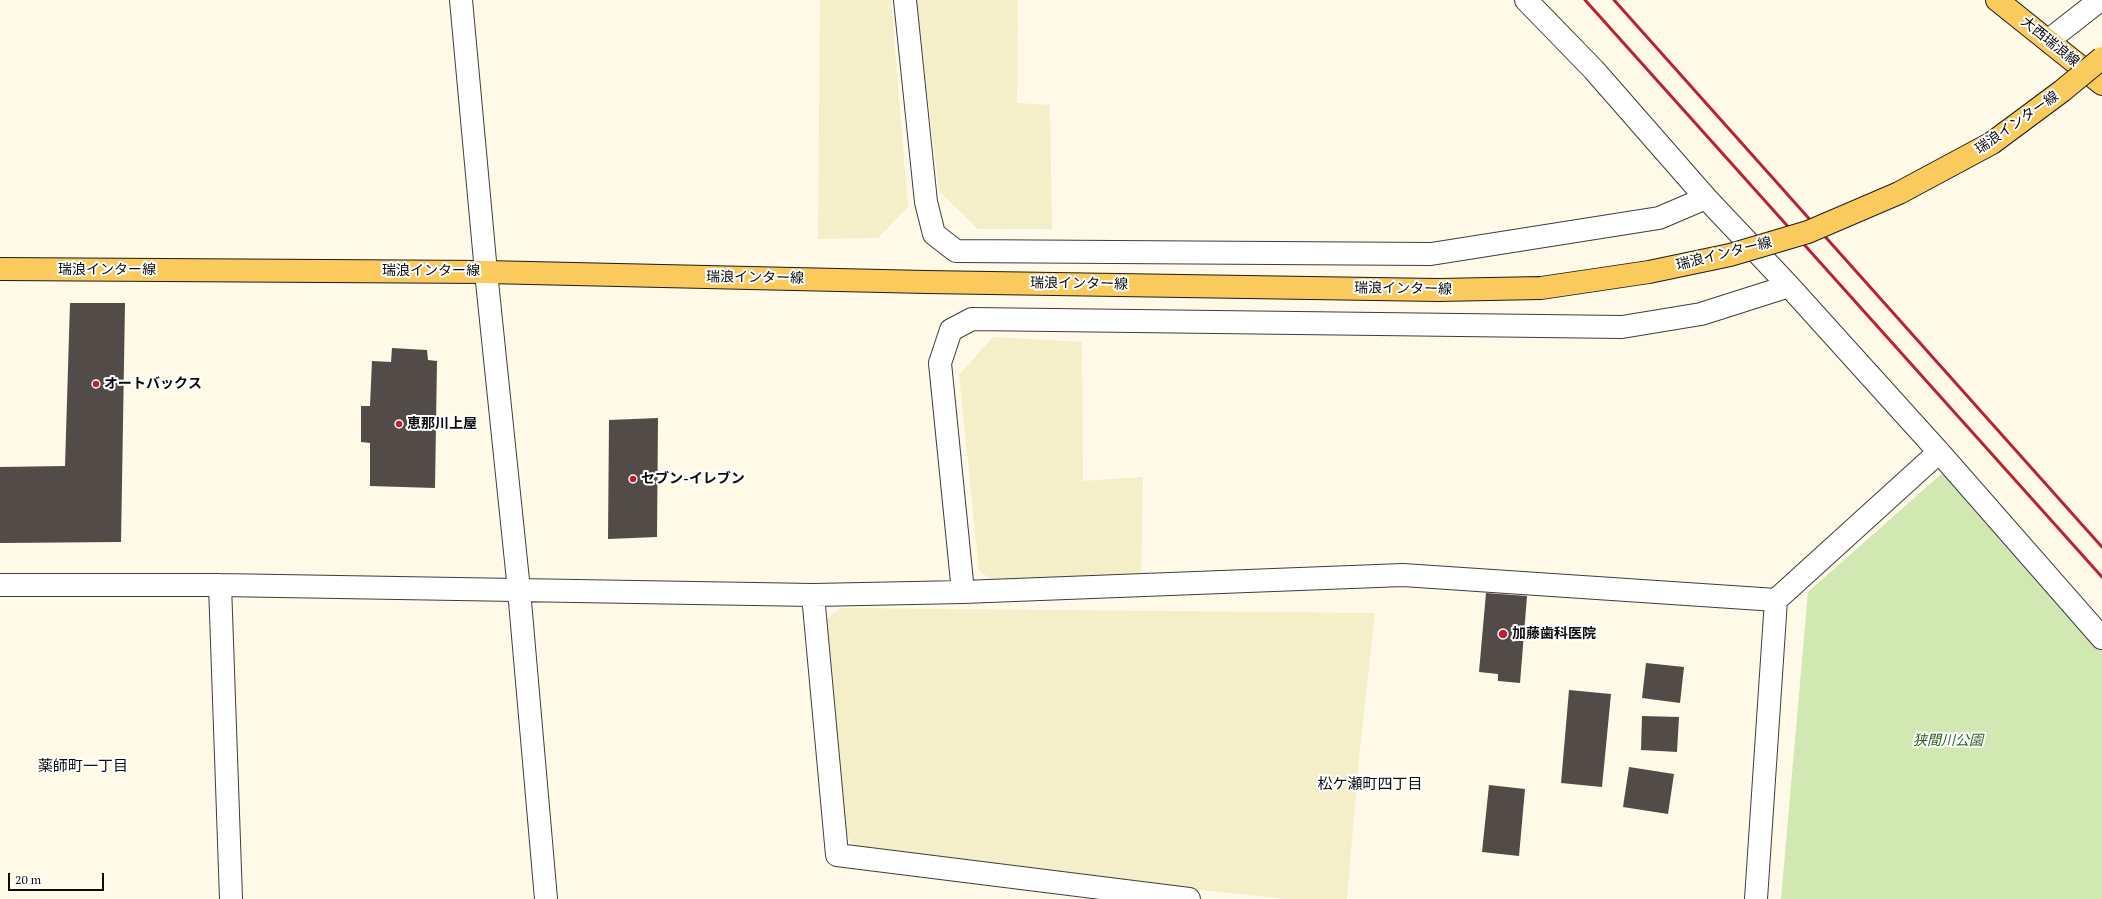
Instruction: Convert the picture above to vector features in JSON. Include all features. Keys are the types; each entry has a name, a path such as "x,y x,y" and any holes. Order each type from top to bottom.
{"main road":[{"name":"大西瑞浪線","path":"1997,0 2049,40 2102,84"},
{"name":"瑞浪インター線","path":"0,269 486,272 934,282 1438,290 1541,288 1649,272 1730,255 1808,232 1899,193 1992,143 2062,91 2102,58"}],"street":[{"path":"461,0 486,272 519,590 546,899"},
{"path":"905,0 926,202 934,234 956,251 1431,254 1659,218 1706,198"},
{"path":"1526,0 1594,70 1706,198 1789,286 1939,452 2098,624"},
{"path":"2049,40 2100,0"},
{"path":"963,592 940,363 951,330 972,319 1622,327 1701,314 1789,286"},
{"path":"1756,899 1776,600 1939,452"},
{"path":"0,585 220,585 813,595 963,592 1404,575 1776,600"},
{"path":"220,585 231,899"},
{"path":"813,595 836,856 1189,899"}],"shaded area":[{"path":"820,0 891,0 908,207 878,238 818,239"},
{"path":"916,0 1018,0 1017,103 1050,105 1052,229 978,229 939,191"},
{"path":"993,337 1082,342 1083,481 1143,477 1141,582 995,583 979,570 959,375"},
{"path":"840,608 1375,613 1359,758 1347,899 1286,899 861,854 846,835 825,621"}],"green space":[{"name":"狭間川公園","path":"1957,460 2102,626 2102,899 1781,899 1808,592"}],"building":[{"name":"オートバックス","path":"70,303 125,303 121,542 0,543 0,467 65,466"},
{"name":"恵那川上屋","path":"392,348 427,350 428,360 437,361 435,488 370,486 370,443 361,442 361,406 370,406 372,361 391,362"},
{"name":"セブン-イレブン","path":"658,418 657,537 608,539 609,420"},
{"name":"加藤歯科医院","path":"1486,593 1527,596 1520,683 1498,681 1498,674 1479,672"},
{"path":"1646,663 1684,667 1680,703 1642,698"},
{"path":"1569,690 1611,694 1602,787 1561,783"},
{"path":"1642,716 1679,717 1677,752 1641,750"},
{"path":"1629,767 1674,774 1668,814 1623,807"},
{"path":"1489,785 1525,789 1519,856 1482,852"}],"railway":[{"path":"1585,0 2102,577"},
{"path":"1614,0 2102,547"}],"place":[{"name":"オートバックス","path":"96,384"},
{"name":"恵那川上屋","path":"399,424"},
{"name":"セブン-イレブン","path":"633,479"},
{"name":"加藤歯科医院","path":"1503,634"}],"district":[{"name":"薬師町一丁目","path":"83,767"},
{"name":"松ケ瀬町四丁目","path":"1370,785"}]}
